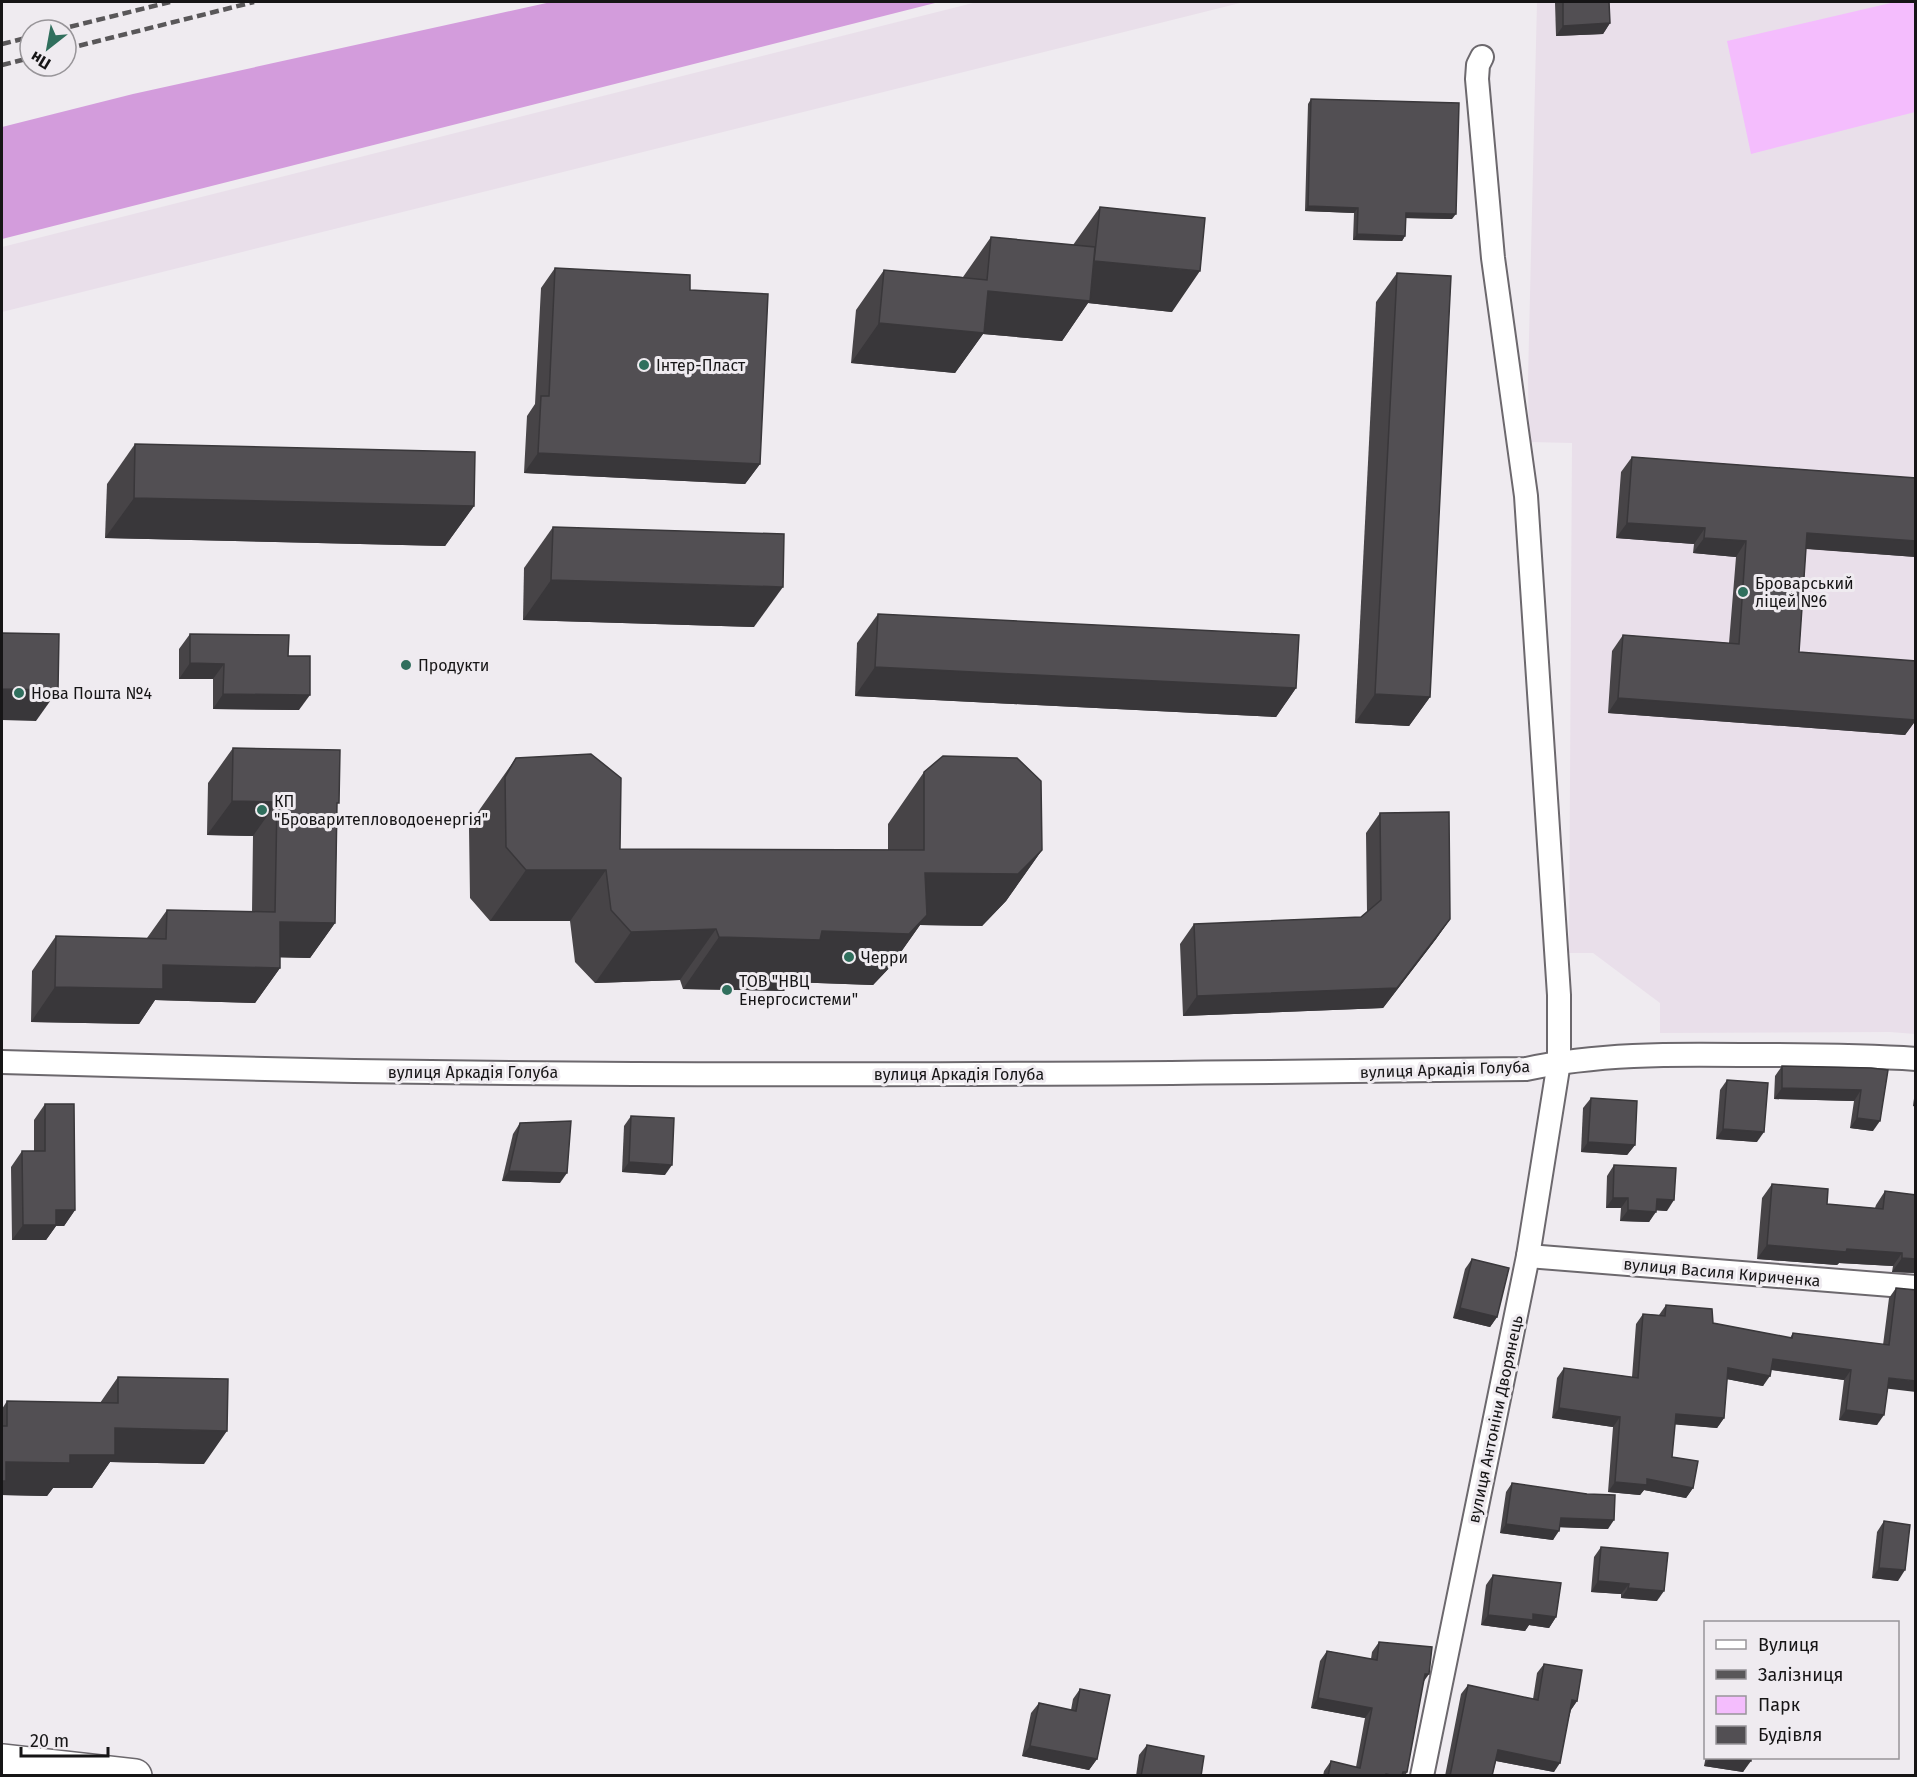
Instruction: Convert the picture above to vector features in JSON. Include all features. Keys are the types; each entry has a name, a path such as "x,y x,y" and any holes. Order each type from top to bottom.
{"main road":[{"path":"2,1761 135,1776"}],"street":[{"name":"вулиця Антоніни Дворянець","path":"1422,1776 1528,1256 1559,1062 1559,995 1526,496 1492,247 1477,79 1478,65 1482,57"},
{"name":"вулиця Аркадія Голуба","path":"2,1062 365,1071 1125,1074 1526,1069 1559,1062 1677,1054 1861,1055 1916,1059"},
{"name":"вулиця Василя Кириченка","path":"1528,1256 1916,1287"}],"shaded area":[{"path":"551,2 939,2 2,239 2,127 133,94"},
{"path":"977,2 1244,2 2,312 2,247"},
{"name":"Броварський ліцей №6","path":"1537,2 1915,2 1915,1034 1890,1032 1660,1033 1660,1003 1593,953 1569,953 1572,443 1529,442 1528,379"}],"green space":[{"path":"1895,2 1915,2 1915,112 1751,154 1727,41"}],"building":[{"path":"1563,2 1609,2 1610,23 1563,26"},
{"path":"1311,99 1459,103 1456,214 1406,213 1405,236 1357,234 1358,208 1308,206"},
{"path":"1100,207 1205,218 1200,271 1094,261"},
{"path":"991,237 1095,247 1090,301 988,291 984,333 879,323 884,270 987,280"},
{"name":"Інтер-Пласт","path":"555,268 690,275 690,290 768,294 760,464 538,453 541,396 549,396"},
{"path":"1397,273 1451,276 1430,697 1375,694"},
{"path":"135,444 475,452 474,506 134,498"},
{"path":"1632,457 1916,478 1916,541 1807,533 1799,652 1916,661 1916,720 1618,698 1623,635 1739,644 1746,541 1704,538 1705,528 1627,523"},
{"path":"553,527 784,534 783,587 551,580"},
{"path":"878,614 1299,635 1296,688 875,667"},
{"path":"2,633 59,634 58,690 2,689"},
{"path":"190,634 289,635 288,656 310,656 310,695 223,694 224,664 190,663"},
{"path":"233,748 340,750 335,923 280,922 280,968 163,965 163,989 55,987 56,936 166,939 167,910 275,912 277,802 232,801"},
{"path":"591,754 621,778 620,849 924,850 924,772 943,756 1017,758 1041,781 1042,850 1018,874 925,873 927,915 909,934 822,931 820,940 719,937 716,929 631,932 611,910 606,870 526,870 506,847 505,777 516,758"},
{"path":"1449,812 1450,919 1397,988 1197,996 1194,924 1361,917 1381,900 1380,813"},
{"path":"1782,1066 1888,1070 1880,1121 1857,1118 1861,1090 1782,1088"},
{"path":"1727,1080 1768,1083 1764,1132 1723,1129"},
{"path":"1591,1098 1637,1101 1635,1145 1588,1142"},
{"path":"45,1104 74,1104 75,1210 56,1210 56,1225 23,1225 22,1151 45,1151"},
{"path":"631,1116 674,1118 672,1165 629,1162"},
{"path":"571,1121 567,1173 509,1171 520,1123"},
{"path":"1614,1165 1676,1168 1674,1200 1657,1199 1656,1212 1628,1210 1628,1198 1613,1198"},
{"path":"1772,1184 1828,1189 1827,1204 1883,1209 1885,1191 1916,1195 1916,1259 1902,1258 1902,1253 1847,1249 1846,1252 1767,1245"},
{"path":"1472,1259 1509,1268 1497,1317 1460,1308"},
{"path":"1896,1288 1916,1290 1916,1381 1889,1378 1884,1415 1846,1410 1851,1370 1773,1359 1770,1376 1728,1368 1724,1418 1676,1414 1672,1457 1698,1461 1693,1488 1647,1479 1647,1485 1615,1482 1620,1417 1559,1408 1564,1368 1638,1378 1643,1314 1665,1316 1666,1305 1712,1309 1713,1323 1792,1338 1793,1333 1889,1345"},
{"path":"118,1377 228,1379 227,1431 115,1428 115,1455 70,1455 70,1463 6,1462 6,1481 2,1481 2,1426 7,1426 7,1401 118,1403"},
{"path":"1512,1483 1587,1494 1615,1495 1614,1520 1561,1518 1559,1531 1506,1524"},
{"path":"1884,1521 1910,1525 1905,1570 1879,1568"},
{"path":"1601,1547 1668,1553 1664,1591 1628,1588 1629,1584 1598,1581"},
{"path":"1493,1575 1561,1583 1556,1617 1533,1614 1533,1620 1488,1615"},
{"path":"1379,1642 1432,1647 1429,1674 1425,1674 1407,1772 1403,1772 1402,1776 1386,1774 1385,1776 1328,1776 1331,1761 1360,1768 1372,1708 1318,1698 1327,1651 1377,1660"},
{"path":"1544,1664 1582,1670 1577,1701 1572,1700 1560,1763 1498,1750 1492,1776 1450,1776 1468,1685 1538,1700"},
{"path":"1080,1689 1110,1695 1097,1759 1030,1746 1039,1703 1076,1711"},
{"path":"1147,1745 1204,1756 1201,1776 1141,1776"}],"railway":[{"path":"78,25 170,2"},
{"path":"78,46 254,2"},
{"path":"2,44 18,40"},
{"path":"2,65 18,61"}],"place":[{"name":"Інтер-Пласт","path":"644,365"},
{"name":"Броварський ліцей №6","path":"1743,592"},
{"name":"Продукти","path":"406,665"},
{"name":"Нова Пошта №4","path":"19,693"},
{"name":"КП \"Броваритепловодоенергія\"","path":"262,810"},
{"name":"Черри","path":"849,957"},
{"name":"ТОВ \"НВЦ Енергосистеми\"","path":"727,990"}]}
